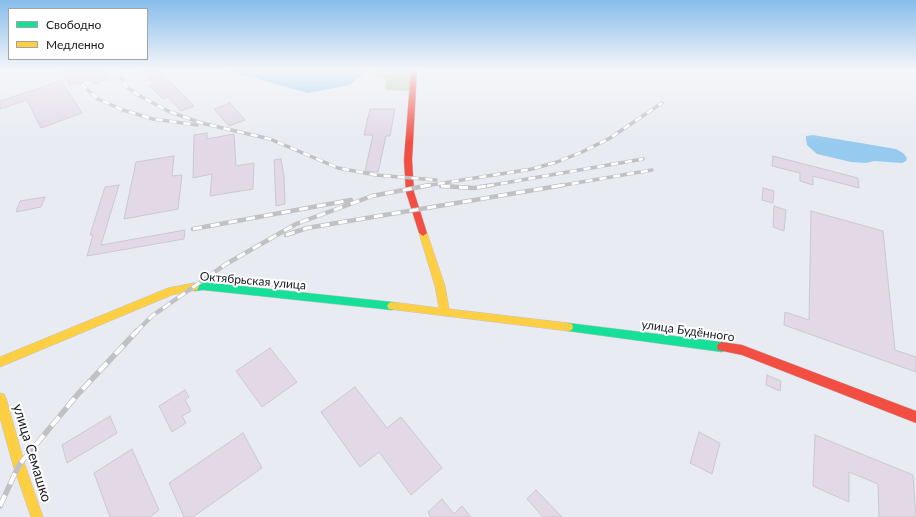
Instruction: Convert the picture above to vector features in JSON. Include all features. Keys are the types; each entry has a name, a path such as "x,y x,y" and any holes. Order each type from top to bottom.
{"street":[{"path":"412,94 408,160 410,192 440,286 445,312"},
{"name":"Октябрьская улица","path":"0,362 171,291 203,286 445,312"},
{"name":"улица Будённого","path":"445,312 742,350 916,417"},
{"name":"улица Семашко","path":"0,398 19,465 37,517"}],"water":[{"path":"813,135 896,149 903,153 907,158 906,161 902,163 874,161 866,163 851,162 817,154 807,145 806,136"}],"building":[{"path":"21,94 70,94 82,113 41,128 27,100 0,109 0,101"},
{"path":"158,94 182,94 194,106 181,111 168,97 163,99"},
{"path":"230,103 245,120 229,126 214,109"},
{"path":"370,109 395,109 390,136 386,136 378,172 365,171 373,135 364,135"},
{"path":"207,133 207,139 234,134 236,166 254,163 253,189 210,196 212,174 193,178 194,135"},
{"path":"174,156 172,176 182,175 178,209 124,219 136,162"},
{"path":"773,156 858,178 859,188 813,176 813,185 800,181 800,173 772,166"},
{"path":"281,159 284,176 285,204 276,206 274,160"},
{"path":"119,185 101,245 185,230 184,239 87,256 93,235 90,235 105,187"},
{"path":"763,188 774,191 773,203 762,200"},
{"path":"45,197 41,207 16,212 20,201"},
{"path":"774,206 786,210 784,231 773,227"},
{"path":"811,211 883,231 895,350 916,357 916,372 784,325 785,312 809,320"},
{"path":"270,348 297,382 262,407 236,371"},
{"path":"767,375 781,381 780,391 766,385"},
{"path":"355,387 387,428 401,417 442,468 411,495 379,452 360,467 321,412"},
{"path":"185,390 189,397 185,400 191,411 182,416 186,423 172,432 159,406"},
{"path":"110,416 117,433 67,463 62,445"},
{"path":"699,432 720,443 712,474 690,463"},
{"path":"243,433 262,468 193,517 184,517 169,483"},
{"path":"815,435 913,475 916,517 879,517 878,484 849,472 849,502 813,486"},
{"path":"132,449 159,510 150,517 110,517 94,473"},
{"path":"536,490 562,517 543,517 527,499"},
{"path":"442,499 454,514 462,506 471,517 431,517 428,512"}],"railway":[{"path":"92,94 98,99 123,110 153,119 197,125"},
{"path":"137,94 168,111 201,123 270,139 338,168 376,175 436,180"},
{"path":"428,185 532,169 557,162 582,152 610,138 662,103"},
{"path":"490,185 643,159"},
{"path":"558,186 652,170"},
{"path":"137,331 152,316 226,264 296,224 372,196 428,185"},
{"path":"424,186 428,185"},
{"path":"441,186 474,188 490,185"},
{"path":"286,235 307,228 564,185"},
{"path":"193,229 351,200"},
{"path":"0,506 19,465 78,394 137,331"}],"traffic: fast":[{"path":"194,287 203,286 392,306"},
{"path":"568,327 722,347"}],"traffic: slow":[{"path":"423,233 440,286 445,312"},
{"path":"0,362 171,291 194,287"},
{"path":"392,306 568,327"},
{"path":"0,398 19,465 37,517"}],"traffic: jam":[{"path":"412,94 408,160 410,192 423,233"},
{"path":"722,347 742,350 916,417"}]}
